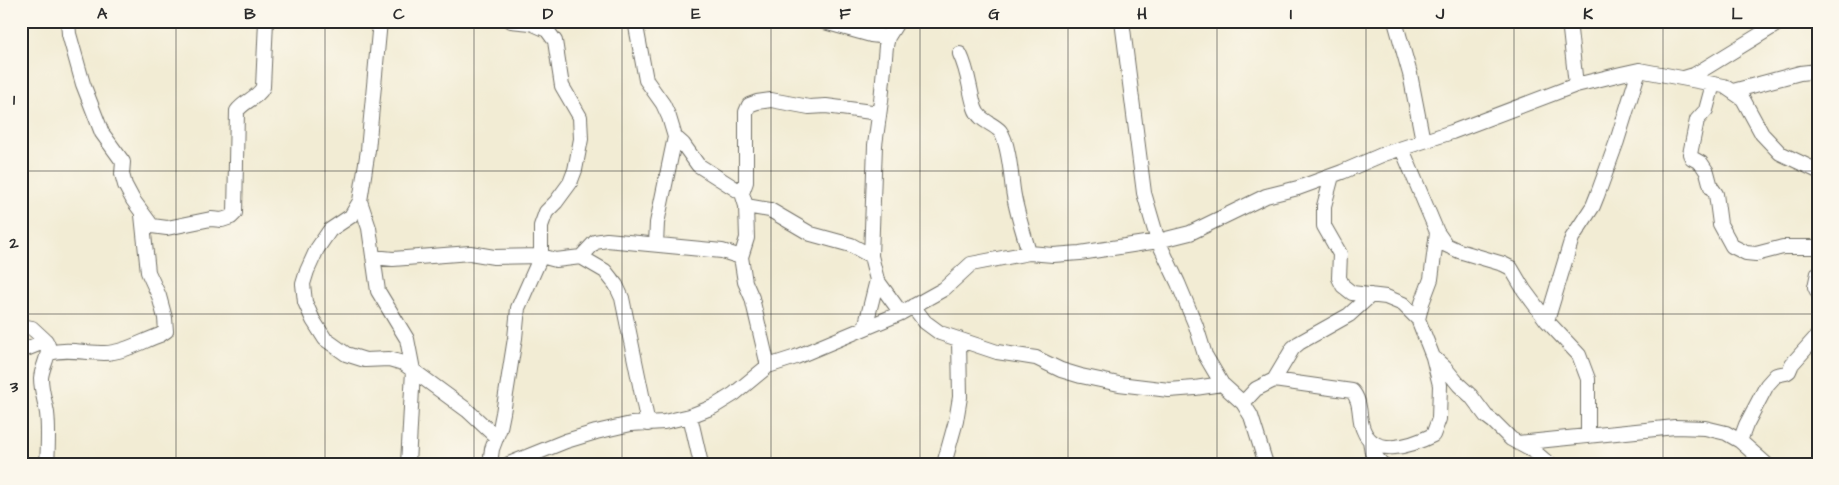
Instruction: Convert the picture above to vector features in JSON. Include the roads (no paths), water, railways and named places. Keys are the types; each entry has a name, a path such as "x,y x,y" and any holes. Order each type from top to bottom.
{"street":[{"path":"68,21 69,34 83,84 102,133 123,162 122,174 125,185 152,226 168,228 211,219 222,220 231,217 235,213 237,111 242,104 260,93 263,88 266,21"},
{"path":"380,21 368,150 360,201 351,216 330,230 317,249 303,284 305,302 325,340 346,354 365,360 389,359 403,363 467,410 496,437"},
{"path":"490,464 492,449 500,428 507,390 518,308 541,256 541,226 546,212 570,184 575,170 582,125 580,117 562,86 555,41 547,30 530,23 511,21"},
{"path":"635,21 646,80 670,117 675,137 657,223 656,244"},
{"path":"821,21 863,33 888,37"},
{"path":"864,328 877,280 871,256 875,145 888,37 898,21"},
{"path":"1122,21 1144,193 1158,241 1189,309 1205,355 1222,384 1243,403 1251,416 1266,464"},
{"path":"1395,21 1410,74 1423,141"},
{"path":"1569,21 1576,85"},
{"path":"1684,78 1694,75 1782,21"},
{"path":"960,54 967,68 976,110 986,122 1000,131 1005,144 1011,165 1015,203 1029,253"},
{"path":"1547,321 1572,238 1595,201 1617,141 1639,70"},
{"path":"509,464 566,440 631,424 664,422 690,416 713,407 734,394 768,366 796,357 907,309 944,289 971,264 1029,253 1054,255 1080,253 1158,241 1190,232 1266,196 1298,188 1332,176 1384,154 1576,85 1639,70 1724,86 1733,91 1742,99 1762,134 1780,153 1816,173"},
{"path":"1733,91 1800,73 1818,71"},
{"path":"1713,84 1706,110 1697,120 1690,154 1708,172 1711,186 1716,194 1720,224 1732,246 1746,253 1756,254 1783,247 1818,247"},
{"path":"768,366 752,298 745,282 741,257 747,238 744,200 746,182 746,112 749,105 771,100 809,107 826,106 880,113"},
{"path":"675,137 683,144 698,165 744,200 770,210 811,234 852,245 871,256"},
{"path":"1402,149 1437,232 1446,244 1452,248 1511,268 1524,290 1547,321 1579,355 1588,379 1588,436"},
{"path":"1332,176 1324,206 1324,226 1340,254 1339,278 1343,286 1352,293 1386,297 1403,304 1418,319 1433,357 1440,385 1439,419 1433,435 1413,444 1393,447 1376,444 1370,440"},
{"path":"360,201 369,228 378,291 407,339 413,370 408,464"},
{"path":"21,351 47,347 106,353 160,336 166,331 165,318 159,296 148,272 142,213"},
{"path":"1418,319 1431,279 1437,232"},
{"path":"581,257 595,242 607,240 722,251 741,257"},
{"path":"373,257 393,258 470,252 494,257 541,256 556,260 581,257 605,271 616,285 622,298 648,424"},
{"path":"1818,273 1816,287 1818,293"},
{"path":"877,280 907,309 940,333 997,352 1036,358 1081,376 1119,384 1170,390 1222,384"},
{"path":"1243,403 1256,389 1274,380 1293,348 1350,315 1371,295"},
{"path":"21,326 32,328 47,347"},
{"path":"1740,441 1746,425 1767,385 1776,375 1789,371 1792,364 1818,335"},
{"path":"944,464 956,421 960,397 959,340"},
{"path":"47,347 41,379 48,426 47,464"},
{"path":"1433,357 1445,368 1459,386 1471,396 1486,416 1511,439 1535,452 1549,464"},
{"path":"1274,380 1352,391 1357,397 1363,428 1370,440 1372,453 1382,464"},
{"path":"690,416 701,464"},
{"path":"1518,443 1675,427 1704,428 1726,433 1740,441 1766,464"}]}
